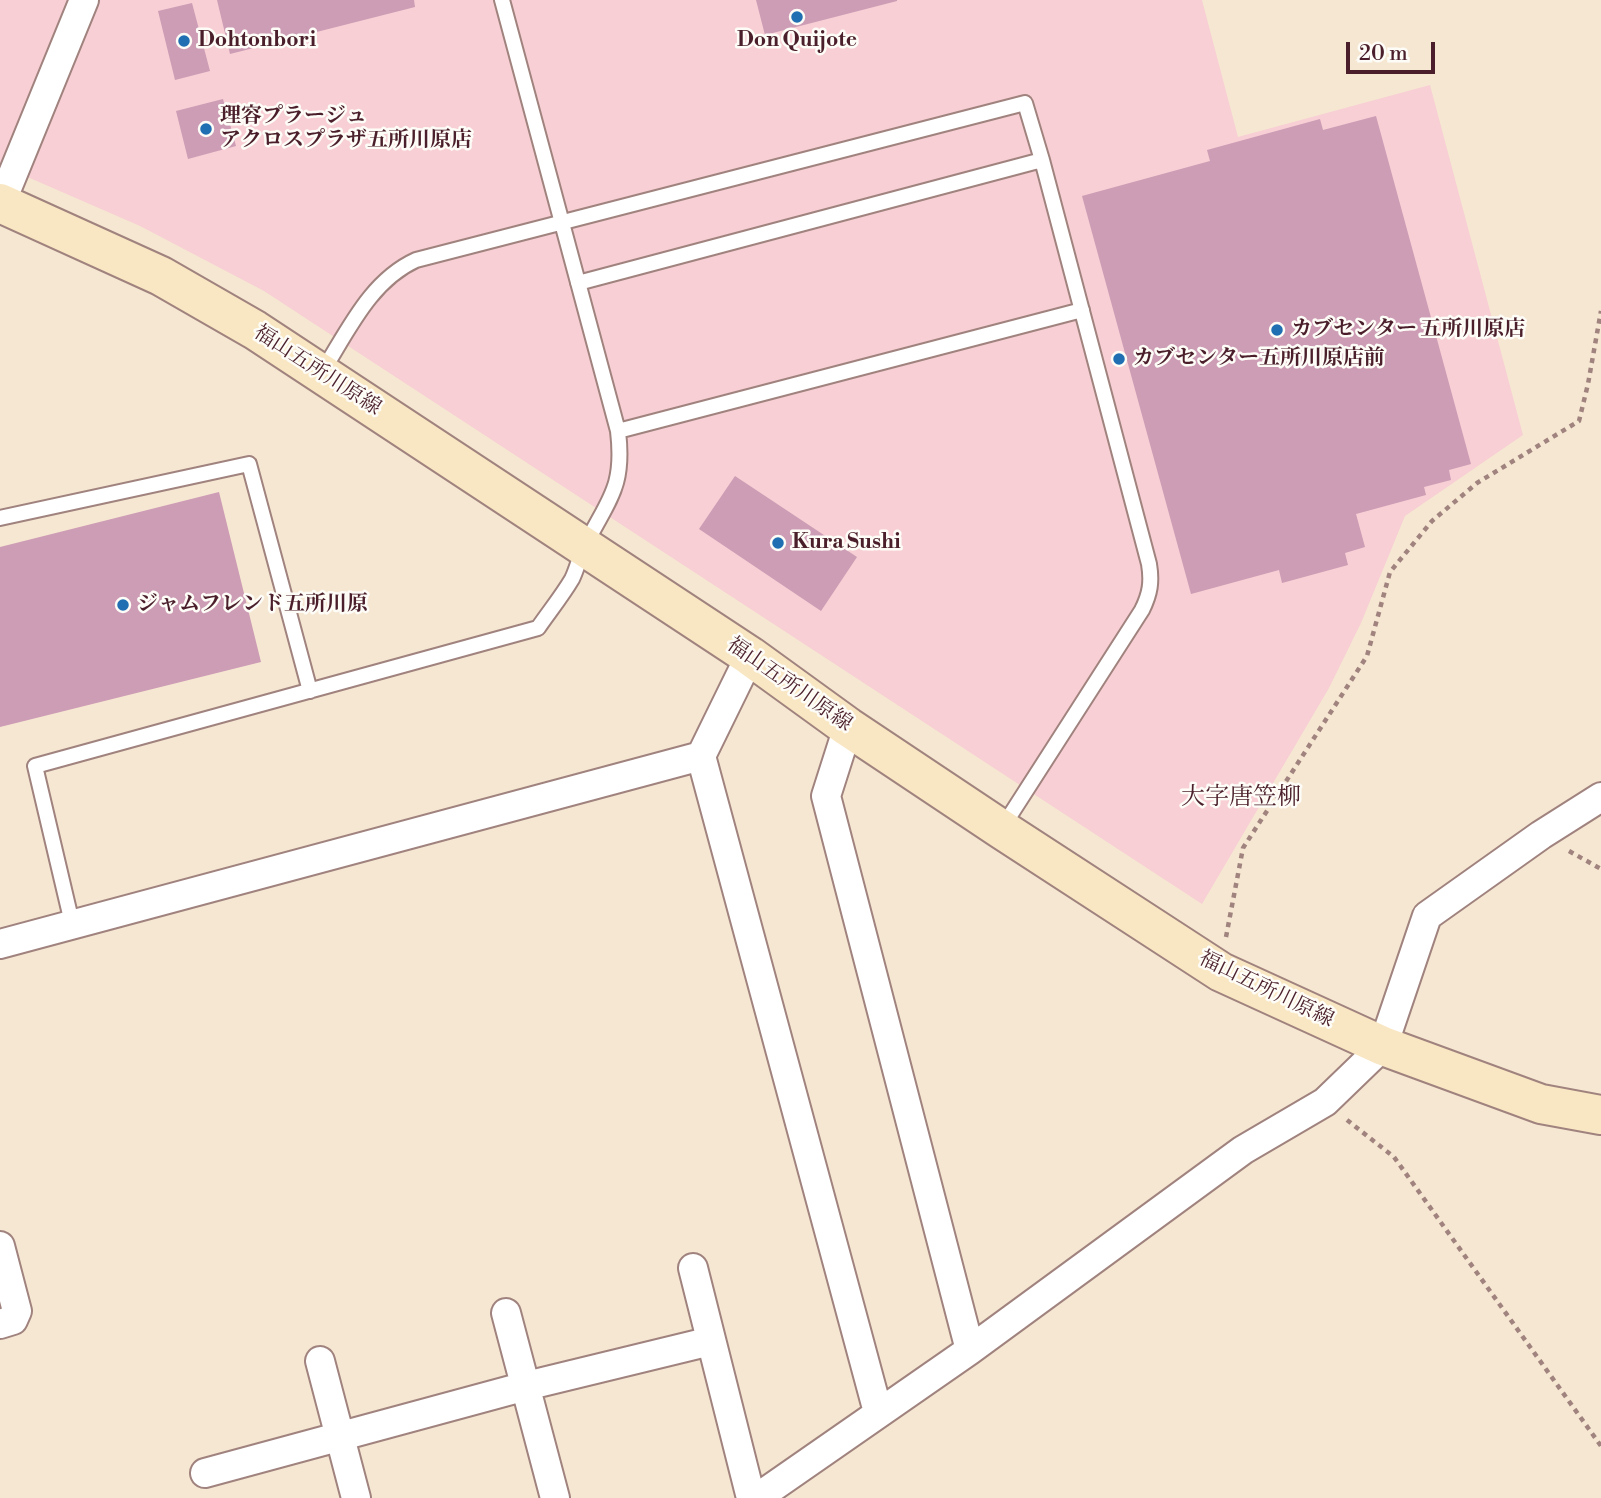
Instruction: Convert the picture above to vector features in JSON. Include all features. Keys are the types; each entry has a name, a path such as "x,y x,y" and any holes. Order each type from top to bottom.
{"main road":[{"name":"福山五所川原線","path":"0,203 161,276 255,330 583,549 750,656 848,727 1220,972 1383,1046 1541,1104 1601,1115"}],"street":[{"path":"0,203 84,0"},
{"path":"750,656 701,756 878,1412"},
{"path":"848,727 826,796 970,1350"},
{"path":"0,944 701,756"},
{"path":"693,1268 754,1498 970,1350 1243,1150 1325,1102 1383,1046 1427,916 1541,835 1601,797"},
{"path":"0,1246 18,1311 13,1320 0,1324"},
{"path":"506,1313 555,1498"},
{"path":"205,1473 526,1386 712,1341"},
{"path":"320,1361 356,1498"}],"lane":[{"path":"72,923 35,766 538,628 573,578 583,549 611,500 618,478 621,453 618,431 502,0"},
{"path":"321,373 374,291 404,265 416,260 1025,103 1149,564 1151,581 1149,596 1142,610 1002,829"},
{"path":"578,283 1042,160"},
{"path":"618,431 1082,310"},
{"path":"0,518 248,464 310,691"}],"path":[{"path":"1220,972 1243,848 1367,656 1390,572 1432,521 1476,482 1579,421 1601,311"},
{"path":"1325,1102 1394,1157 1601,1446"}],"shaded area":[{"path":"0,0 1202,0 1238,137 1430,85 1523,435 1405,516 1361,623 1329,688 1202,904 264,291 140,226 0,165"}],"building":[{"path":"217,0 414,0 415,7 230,54"},
{"name":"Don Quijote","path":"756,0 897,0 897,1 765,35"},
{"name":"Dohtonbori","path":"192,3 210,71 175,80 158,11"},
{"name":"理容プラージュ アクロスプラザ五所川原店","path":"223,99 236,146 188,159 176,111"},
{"name":"カブセンター 五所川原店","path":"1376,116 1471,464 1449,470 1451,480 1424,487 1426,495 1356,514 1365,547 1345,553 1348,565 1282,583 1279,570 1191,594 1082,196 1210,161 1207,150 1320,119 1323,130"},
{"name":"Kura Sushi","path":"735,476 857,557 821,611 699,529"},
{"name":"ジャムフレンド五所川原","path":"219,492 261,662 0,727 0,547"}],"place":[{"name":"Don Quijote","path":"797,17"},
{"name":"Dohtonbori","path":"184,41"},
{"name":"理容プラージュ アクロスプラザ五所川原店","path":"206,129"},
{"name":"カブセンター 五所川原店","path":"1277,330"},
{"name":"カブセンター五所川原店前","path":"1119,359"},
{"name":"Kura Sushi","path":"778,543"},
{"name":"ジャムフレンド五所川原","path":"123,605"}],"district":[{"name":"大字唐笠柳","path":"1241,798"}]}
